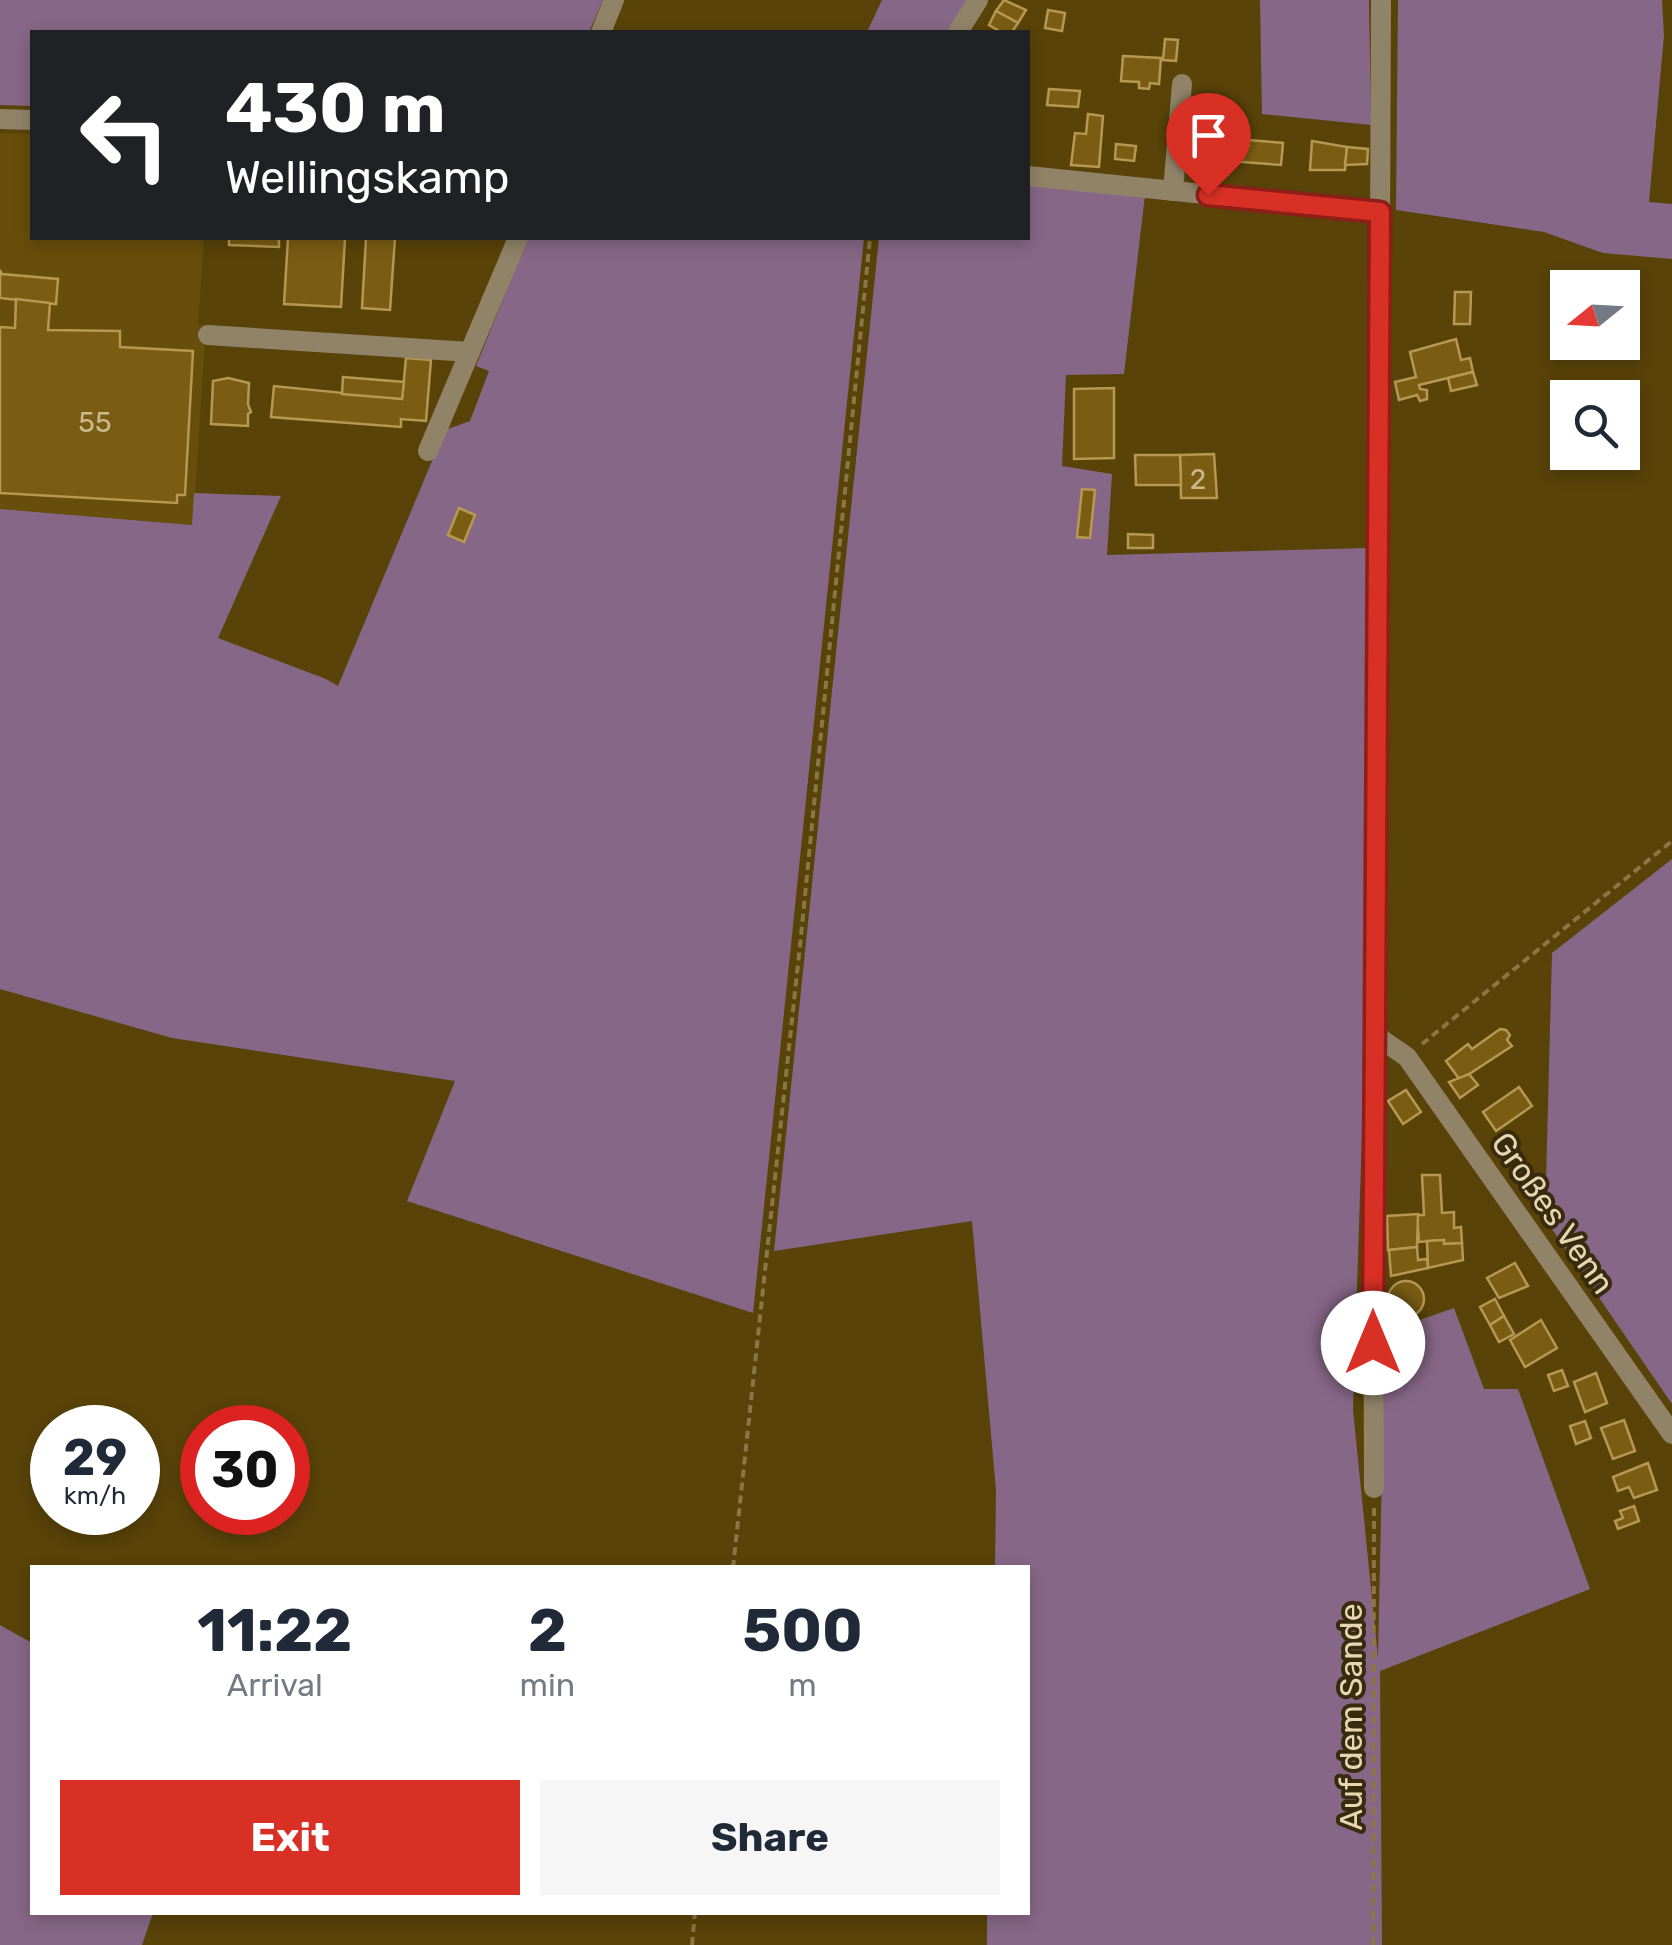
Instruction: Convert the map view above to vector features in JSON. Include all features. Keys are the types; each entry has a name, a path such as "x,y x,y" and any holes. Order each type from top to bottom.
{"street":[{"path":"602,30 614,0"},
{"path":"959,30 978,0"},
{"path":"1374,1488 1381,0"},
{"path":"1173,192 1182,84"},
{"path":"0,118 30,120"},
{"path":"1030,176 1380,212"},
{"path":"428,451 517,240"},
{"path":"208,334 470,352"},
{"name":"Großes Venn","path":"1375,1035 1407,1057 1672,1434"}],"path":[{"path":"733,1565 870,240"},
{"path":"1407,1057 1672,842"},
{"name":"Auf dem Sande","path":"1373,1945 1374,1488"},
{"path":"692,1945 696,1915"}],"shaded area":[{"path":"0,0 603,0 590,30 30,30 30,106 0,105"},
{"path":"882,0 968,0 949,30 868,30"},
{"path":"1260,0 1369,0 1371,125 1262,114"},
{"path":"1398,0 1662,0 1664,35 1649,202 1672,204 1672,259 1603,253 1544,232 1396,210"},
{"path":"0,133 30,134 30,240 204,240 198,325 206,325 193,525 0,509"},
{"path":"1030,185 1145,195 1124,374 1066,375 1062,466 1112,474 1107,555 1367,548 1368,948 1353,1410 1378,1658 1385,1332 1454,1308 1484,1389 1518,1389 1590,1589 1380,1671 1382,1945 987,1945 987,1915 1030,1915 1030,1565 995,1565 996,1490 972,1221 774,1251 879,240 1030,240"},
{"path":"527,240 864,240 753,1313 407,1201 455,1081 172,1038 0,989 0,509 192,525 194,493 281,496 218,638 338,686 445,430 470,421 489,371 476,366"},
{"path":"1672,859 1672,1404 1545,1219 1552,953"},
{"path":"0,1625 30,1642 30,1915 152,1915 142,1945 0,1945"}],"building":[{"path":"1004,0 1026,10 1018,23 996,11"},
{"path":"1048,10 1065,13 1062,31 1045,28"},
{"path":"996,11 1018,23 1013,30 998,30 989,25"},
{"path":"1165,39 1178,40 1176,61 1163,60"},
{"path":"1123,56 1161,58 1159,84 1150,83 1149,89 1139,88 1139,82 1121,81"},
{"path":"1049,89 1080,91 1078,107 1047,105"},
{"path":"1088,114 1103,116 1099,167 1071,165 1075,133 1086,134"},
{"path":"1249,140 1283,143 1281,165 1229,161 1228,175 1205,173 1207,142 1249,146"},
{"path":"1312,141 1347,147 1345,170 1310,170"},
{"path":"1116,144 1136,146 1134,161 1115,159"},
{"path":"1347,147 1368,149 1367,164 1345,165"},
{"path":"229,240 279,240 279,247 229,245"},
{"path":"288,240 345,240 341,307 284,304"},
{"path":"366,240 395,240 390,310 362,308"},
{"path":"0,270 2,274 58,279 56,304 0,298"},
{"path":"1455,292 1471,292 1470,324 1454,324"},
{"path":"16,299 50,303 48,330 120,331 120,347 193,351 185,495 177,495 177,503 0,493 0,327 15,328"},
{"path":"1456,339 1461,360 1470,358 1473,372 1419,385 1427,390 1427,399 1420,401 1417,395 1399,400 1395,382 1416,377 1410,352"},
{"path":"406,358 431,360 426,421 401,419 401,427 271,417 274,386 402,399"},
{"path":"1473,372 1477,385 1451,391 1448,378"},
{"path":"343,377 404,382 402,399 342,394"},
{"path":"228,378 249,383 248,426 211,424 213,381"},
{"path":"1114,388 1114,458 1074,459 1074,389"},
{"path":"1214,454 1217,498 1181,498 1180,455"},
{"path":"1135,455 1180,455 1181,485 1136,485"},
{"path":"1082,489 1095,490 1090,538 1077,537"},
{"path":"459,508 475,515 464,542 448,535"},
{"path":"1128,534 1153,535 1153,548 1128,548"},
{"path":"1500,1029 1510,1035 1507,1040 1512,1046 1460,1080 1446,1061 1468,1044 1472,1049"},
{"path":"1469,1074 1478,1085 1460,1098 1449,1082"},
{"path":"1519,1087 1532,1106 1496,1131 1483,1112"},
{"path":"1406,1090 1421,1112 1403,1124 1388,1101"},
{"path":"1422,1175 1440,1175 1442,1213 1454,1212 1454,1228 1461,1227 1462,1243 1419,1242 1417,1215 1424,1215"},
{"path":"1418,1214 1417,1247 1388,1250 1387,1216"},
{"path":"1444,1240 1444,1244 1462,1243 1463,1260 1428,1268 1427,1241"},
{"path":"1417,1247 1418,1260 1427,1259 1428,1268 1391,1276 1389,1250"},
{"path":"1515,1263 1528,1286 1499,1298 1487,1278"},
{"path":"1406,1281 1418,1287 1424,1299 1418,1311 1406,1317 1394,1311 1388,1299 1394,1287"},
{"path":"1495,1299 1504,1316 1490,1325 1480,1307"},
{"path":"1504,1316 1514,1334 1499,1342 1490,1325"},
{"path":"1541,1320 1557,1348 1525,1367 1510,1340"},
{"path":"1562,1370 1568,1386 1554,1391 1548,1375"},
{"path":"1596,1373 1607,1403 1585,1412 1574,1382"},
{"path":"1624,1420 1635,1451 1613,1459 1601,1428"},
{"path":"1585,1421 1591,1438 1576,1444 1570,1426"},
{"path":"1648,1463 1657,1490 1634,1498 1629,1487 1618,1491 1613,1477"},
{"path":"1634,1506 1639,1521 1618,1529 1615,1521 1623,1518 1620,1511"}],"route":[{"path":"1208,195 1380,212 1373,1343"}]}
